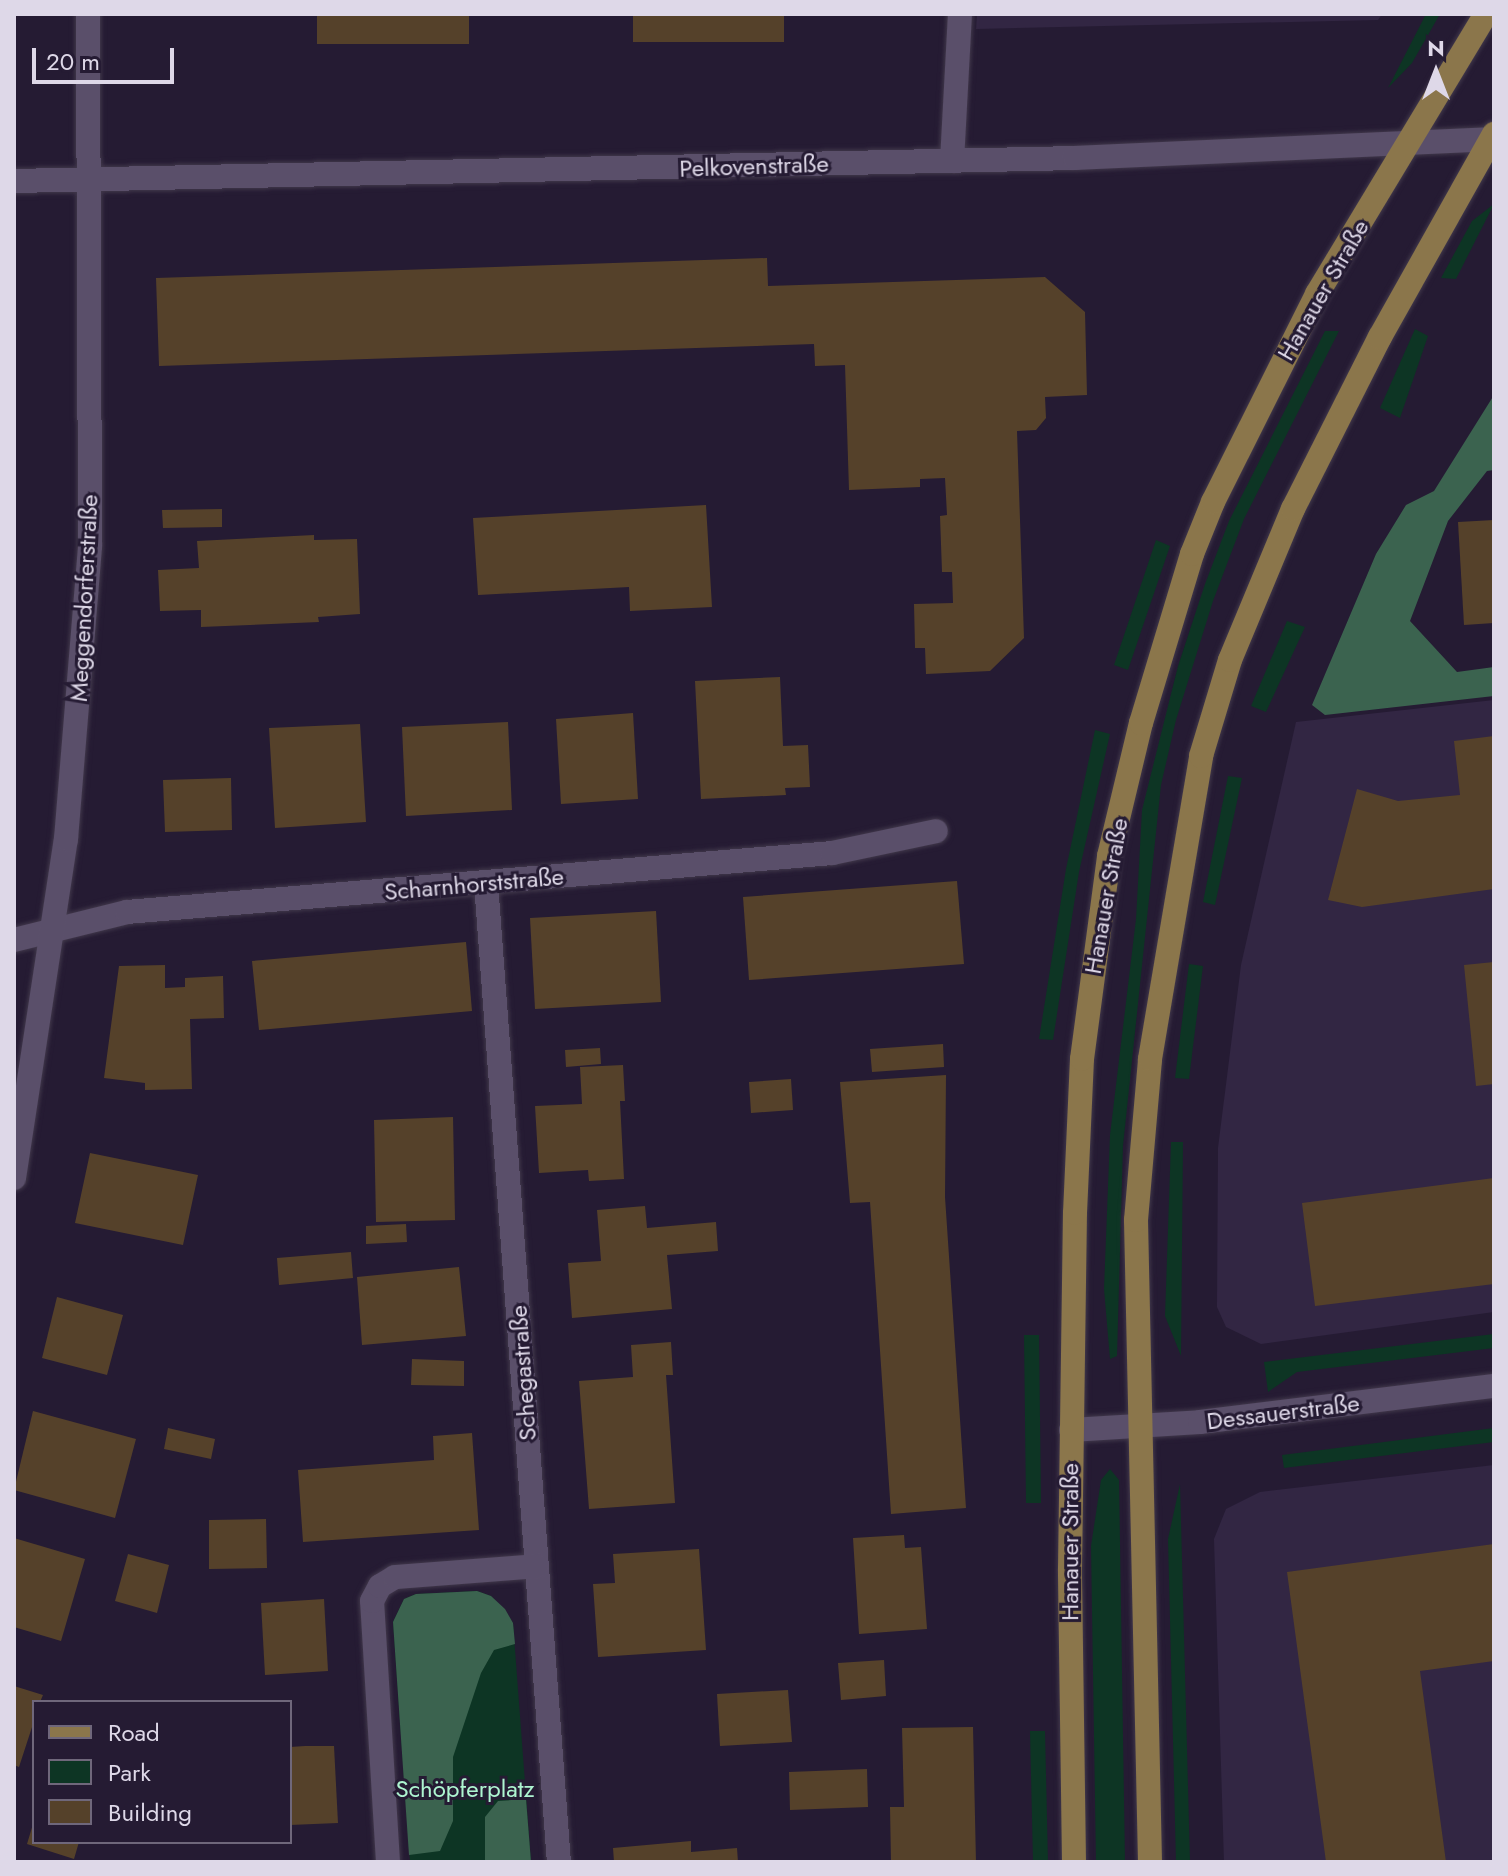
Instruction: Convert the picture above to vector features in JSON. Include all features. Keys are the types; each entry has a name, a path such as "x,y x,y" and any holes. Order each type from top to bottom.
{"main road":[{"name":"Hanauer Straße","path":"1074,1862 1071,1430 1075,1213 1082,1059 1109,856 1141,723 1192,554 1213,502 1317,294 1411,143 1486,14"},
{"path":"1150,1862 1136,1220 1141,1126 1201,756 1230,660 1293,509 1380,337 1493,137"}],"street":[{"name":"Meggendorferstraße","path":"14,1178 54,929 75,754 90,546 88,14"},
{"path":"952,161 960,14"},
{"name":"Pelkovenstraße","path":"14,181 952,161 1493,137"},
{"name":"Scharnhorststraße","path":"14,940 127,912 832,853 936,831"},
{"name":"Schegastraße","path":"486,883 559,1862"},
{"name":"Dessauerstraße","path":"1071,1430 1140,1427 1494,1386"},
{"path":"388,1862 372,1601 380,1586 395,1577 537,1566"}],"shaded area":[{"path":"977,14 1382,14 1378,20 976,29"},
{"path":"1494,700 1494,1312 1261,1344 1226,1327 1217,1307 1218,1148 1241,965 1296,722"},
{"path":"1494,1465 1494,1862 1224,1862 1214,1539 1226,1509 1260,1492"}],"green space":[{"path":"1426,14 1440,14 1412,63 1388,88"},
{"path":"1494,204 1456,279 1441,278 1472,221"},
{"path":"1415,329 1428,336 1400,418 1380,408"},
{"path":"1325,331 1339,331 1244,519 1213,601 1176,720 1161,785 1123,1146 1117,1356 1110,1359 1104,1289 1110,1135 1136,919 1142,810 1178,666 1229,521"},
{"path":"1494,395 1494,470 1487,471 1448,521 1410,621 1457,672 1494,667 1494,696 1325,715 1312,705 1376,554 1406,505 1434,491"},
{"path":"1156,540 1170,546 1128,670 1114,665"},
{"path":"1287,621 1305,627 1266,712 1251,706"},
{"path":"1095,730 1110,734 1079,872 1053,1040 1039,1039 1066,869"},
{"path":"1228,776 1242,778 1215,905 1203,902"},
{"path":"1189,964 1203,966 1189,1079 1175,1078"},
{"path":"1171,1142 1183,1142 1181,1356 1165,1316"},
{"path":"1494,1334 1494,1348 1297,1372 1268,1392 1264,1362"},
{"path":"1024,1335 1039,1335 1041,1503 1026,1503"},
{"path":"1494,1428 1494,1442 1284,1468 1282,1455"},
{"path":"1110,1469 1119,1480 1125,1862 1096,1862 1091,1546 1101,1480"},
{"path":"1180,1484 1190,1862 1176,1862 1168,1539"},
{"name":"Schöpferplatz","path":"477,1591 491,1596 513,1623 531,1862 410,1862 393,1622 404,1599 416,1594"},
{"path":"477,1591 491,1596 505,1609 513,1623 515,1644 494,1650 481,1673 453,1757 453,1821 440,1851 409,1855 393,1622 404,1599 416,1594"},
{"path":"1030,1731 1045,1731 1048,1862 1033,1862"},
{"path":"526,1799 531,1862 485,1862 485,1817 498,1801"}],"building":[{"path":"317,14 469,14 469,44 317,44"},
{"path":"633,14 784,14 784,42 633,42"},
{"path":"767,258 768,286 1045,277 1085,312 1087,395 1045,397 1046,418 1036,430 1017,431 1024,638 990,671 926,674 925,648 915,648 914,604 953,603 952,572 942,572 940,516 947,515 945,478 920,479 920,487 849,490 845,365 815,366 814,344 159,366 156,278"},
{"path":"706,505 712,607 630,611 629,587 478,595 473,518"},
{"path":"222,509 222,527 163,528 162,510"},
{"path":"1494,520 1494,623 1464,625 1458,522"},
{"path":"314,535 314,540 357,539 360,614 318,617 319,622 201,627 201,610 160,611 158,570 199,568 197,541"},
{"path":"780,677 783,746 808,745 810,787 785,788 786,795 701,799 695,681"},
{"path":"633,713 638,799 561,804 556,719"},
{"path":"508,722 512,810 406,816 402,727"},
{"path":"360,724 366,822 275,828 269,728"},
{"path":"1494,736 1494,889 1362,907 1328,900 1357,789 1398,801 1460,795 1454,741"},
{"path":"231,778 232,830 165,832 163,780"},
{"path":"957,881 964,964 749,980 743,897"},
{"path":"656,911 661,1002 535,1009 530,918"},
{"path":"466,942 472,1011 259,1030 252,961"},
{"path":"1494,962 1494,1084 1476,1086 1464,965"},
{"path":"165,965 165,988 185,987 185,978 223,976 224,1018 190,1019 192,1089 145,1090 145,1083 104,1078 119,966"},
{"path":"943,1044 944,1067 872,1072 870,1049"},
{"path":"600,1048 601,1064 566,1067 565,1050"},
{"path":"623,1065 625,1101 620,1101 624,1179 589,1181 588,1170 539,1173 535,1106 582,1104 580,1067"},
{"path":"946,1075 945,1197 966,1508 891,1514 870,1202 850,1203 840,1082"},
{"path":"791,1079 793,1110 751,1113 749,1082"},
{"path":"453,1117 455,1220 376,1222 374,1120"},
{"path":"90,1153 198,1175 183,1245 75,1223"},
{"path":"1494,1178 1494,1284 1315,1306 1302,1203"},
{"path":"645,1206 647,1228 716,1222 718,1251 667,1255 672,1309 572,1318 568,1263 601,1261 597,1210"},
{"path":"406,1224 407,1242 366,1244 366,1226"},
{"path":"351,1252 353,1278 279,1285 277,1258"},
{"path":"459,1267 466,1336 362,1345 357,1277"},
{"path":"57,1297 123,1315 107,1375 42,1358"},
{"path":"671,1342 673,1375 666,1375 675,1503 589,1509 579,1381 633,1377 631,1345"},
{"path":"412,1359 464,1361 464,1386 411,1385"},
{"path":"33,1411 136,1439 115,1518 14,1490"},
{"path":"168,1428 215,1439 211,1459 164,1449"},
{"path":"472,1433 479,1530 303,1542 298,1470 434,1460 433,1436"},
{"path":"266,1519 267,1568 209,1569 209,1520"},
{"path":"904,1535 905,1548 921,1547 927,1629 859,1634 853,1538"},
{"path":"14,1538 85,1559 61,1641 14,1627"},
{"path":"1494,1544 1494,1661 1420,1671 1446,1862 1326,1862 1287,1572"},
{"path":"699,1549 706,1650 598,1657 593,1584 615,1583 613,1554"},
{"path":"128,1554 169,1565 157,1613 115,1601"},
{"path":"324,1599 328,1671 265,1675 261,1603"},
{"path":"884,1660 886,1696 841,1700 838,1663"},
{"path":"14,1686 43,1695 41,1700 32,1700 32,1727 19,1767 14,1765"},
{"path":"788,1690 792,1742 720,1746 717,1694"},
{"path":"973,1727 976,1862 891,1862 890,1807 904,1807 902,1728"},
{"path":"334,1746 338,1823 292,1825 292,1747"},
{"path":"867,1769 868,1807 790,1810 789,1772"},
{"path":"32,1827 32,1844 78,1844 74,1859 27,1844"},
{"path":"691,1841 691,1852 737,1848 738,1862 614,1862 613,1848"}]}
